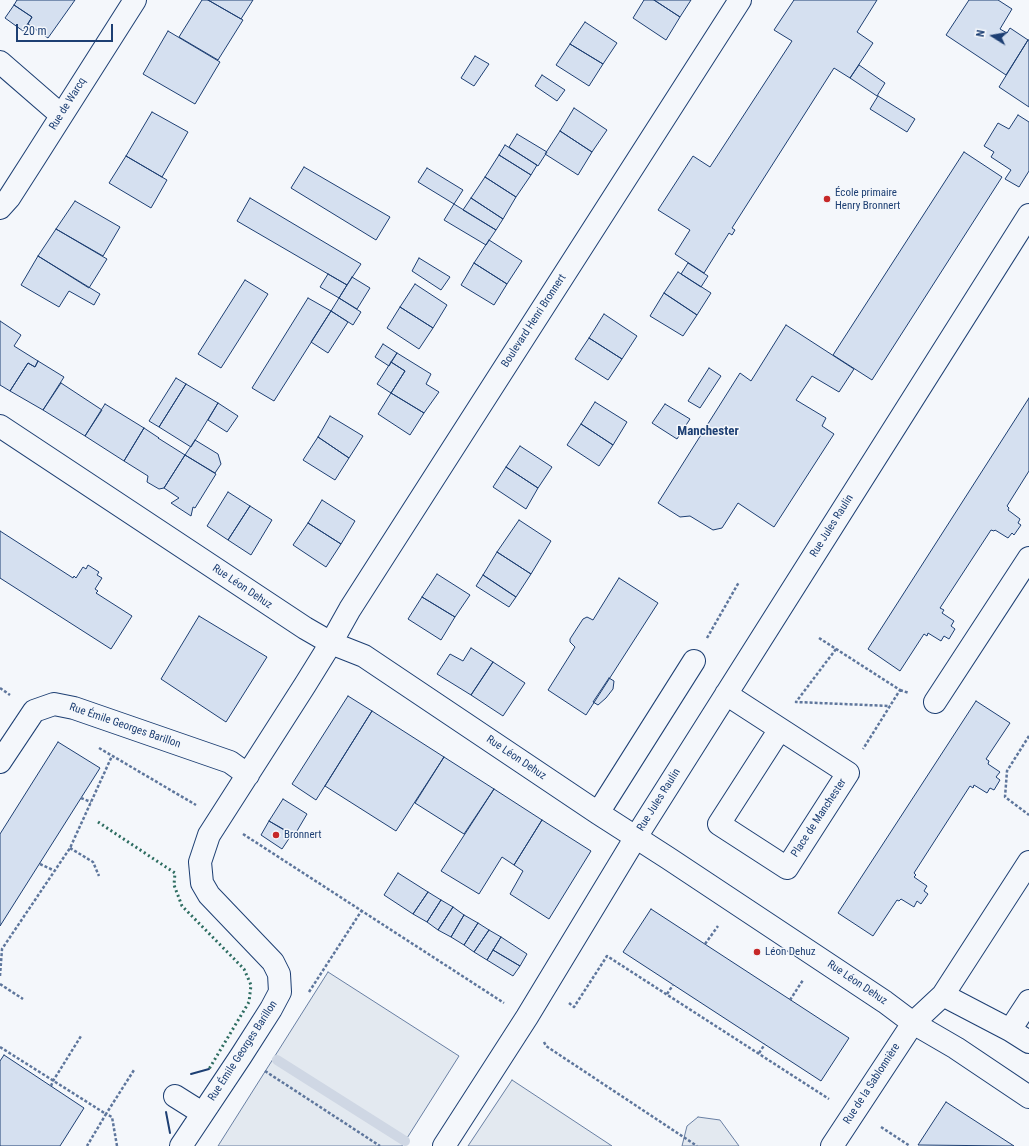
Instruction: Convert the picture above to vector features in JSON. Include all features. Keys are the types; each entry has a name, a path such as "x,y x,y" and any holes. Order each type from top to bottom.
{"street":[{"name":"Rue de Warcq","path":"0,208 9,198 135,0"},
{"name":"Boulevard Henri Bronnert","path":"331,643 350,609 740,0"},
{"path":"0,62 61,115"},
{"name":"Rue Jules Raulin","path":"444,1146 527,1017 636,837 726,694 1022,241 1029,215"},
{"name":"Rue Léon Dehuz","path":"0,426 305,628 331,643 364,656 913,1022 956,1048 1029,1098"},
{"path":"935,702 1029,558"},
{"name":"Rue Émile Georges Barillon","path":"181,1146 271,1010 280,992 279,974 273,962 209,895 202,883 200,862 209,834 331,643"},
{"path":"598,813 694,661"},
{"name":"Place de Manchester","path":"726,694 848,773 786,868 719,824 780,729"},
{"name":"Rue Émile Georges Barillon","path":"34,711 54,704 74,708 230,762 248,775"},
{"path":"0,762 34,711"},
{"name":"Rue de la Sablonnière","path":"832,1146 913,1022 943,995 1029,862"},
{"path":"943,995 1010,1030 1029,1042"},
{"path":"1010,1030 1029,1001"},
{"path":"175,1096 202,1113"}],"path":[{"path":"694,661 739,582"},
{"path":"819,638 900,690 848,773"},
{"path":"836,649 796,702 890,706"},
{"path":"0,688 34,711"},
{"path":"1029,736 1007,772 1005,797 1029,815"},
{"path":"93,745 219,818 527,1017 546,1046 697,1146"},
{"path":"0,976 1,948 70,848 112,756"},
{"path":"81,798 91,802"},
{"path":"70,848 93,862 99,876"},
{"path":"40,864 55,871"},
{"path":"307,995 362,910"},
{"path":"705,944 718,926"},
{"path":"569,1003 574,1007 607,956 830,1099"},
{"path":"790,1000 804,977"},
{"path":"0,984 23,999"},
{"path":"667,994 673,984"},
{"path":"51,1086 81,1036"},
{"path":"759,1054 765,1044"},
{"path":"0,1047 112,1118 117,1146"},
{"path":"241,1056 380,1146"},
{"path":"87,1146 134,1070"},
{"path":"881,1127 910,1146"}],"shaded area":[{"path":"328,972 459,1056 402,1146 218,1146"},
{"path":"512,1080 612,1146 468,1146"},
{"path":"698,1117 720,1120 739,1146 682,1146 687,1126"}],"building":[{"path":"17,0 75,0 48,38 28,24 32,17 14,5"},
{"path":"202,0 208,0 243,20 218,60 179,37"},
{"path":"208,0 253,0 241,19"},
{"path":"644,0 654,0 680,17 666,40 633,18"},
{"path":"654,0 691,0 680,17"},
{"path":"794,0 877,0 857,32 873,43 850,78 834,68 732,228 735,230 732,235 729,233 704,273 675,254 690,230 658,210 693,156 710,167 792,41 774,30"},
{"path":"969,0 998,0 1012,9 1000,29 1007,33 1010,28 1028,40 1006,75 946,35"},
{"path":"14,5 32,17 23,31 5,18"},
{"path":"585,22 617,43 603,64 570,44"},
{"path":"168,31 220,62 195,104 143,74"},
{"path":"1029,40 1029,107 999,87"},
{"path":"570,44 603,64 589,86 556,65"},
{"path":"475,56 489,64 474,86 461,78"},
{"path":"859,65 885,83 877,96 850,78"},
{"path":"542,75 565,90 557,101 535,86"},
{"path":"878,96 915,119 907,132 870,109"},
{"path":"574,108 607,130 592,152 560,131"},
{"path":"152,112 188,132 162,177 126,156"},
{"path":"1018,115 1029,122 1029,171 1019,187 1005,179 1011,170 991,157 994,152 984,146 998,123 1009,129"},
{"path":"560,131 592,152 578,175 545,154"},
{"path":"517,134 547,152 538,166 509,147"},
{"path":"505,145 537,165 531,175 499,155"},
{"path":"964,152 1002,177 872,380 833,355"},
{"path":"499,155 531,175 516,197 485,177"},
{"path":"126,156 167,180 151,208 109,183"},
{"path":"304,167 390,217 376,240 291,188"},
{"path":"427,168 463,190 454,204 418,182"},
{"path":"485,177 516,197 503,219 471,198"},
{"path":"250,198 361,264 347,285 237,221"},
{"path":"471,198 503,219 496,230 463,210"},
{"path":"75,201 120,227 103,256 56,229"},
{"path":"454,204 496,230 486,245 444,220"},
{"path":"56,229 107,259 89,288 38,256"},
{"path":"489,240 522,261 507,284 474,263"},
{"path":"38,256 100,294 94,305 69,291 59,307 21,285"},
{"path":"419,258 450,277 441,290 412,271"},
{"path":"474,263 507,284 494,305 461,285"},
{"path":"688,263 708,276 701,287 681,274"},
{"path":"678,272 711,293 697,315 664,293"},
{"path":"328,274 347,285 339,298 320,287"},
{"path":"352,277 370,288 357,309 339,298"},
{"path":"245,280 268,294 221,368 198,354"},
{"path":"415,284 447,305 433,328 400,307"},
{"path":"664,293 697,315 683,336 650,316"},
{"path":"308,298 331,311 274,401 252,388"},
{"path":"339,298 361,312 353,325 331,311"},
{"path":"400,307 433,328 419,349 387,328"},
{"path":"331,311 348,322 328,353 311,342"},
{"path":"604,314 637,336 622,359 589,338"},
{"path":"0,321 21,335 14,346 38,361 35,367 28,363 10,391 0,385"},
{"path":"786,325 854,369 839,392 812,376 796,400 826,418 822,426 834,434 774,527 738,503 722,528 713,530 690,516 680,517 658,503 740,373 751,381"},
{"path":"589,338 622,359 608,380 575,359"},
{"path":"383,344 397,353 389,366 375,357"},
{"path":"397,353 431,374 426,384 439,392 424,413 391,393 405,371 391,362"},
{"path":"38,361 64,377 43,410 10,391 28,363 35,367"},
{"path":"391,362 405,371 391,393 377,384"},
{"path":"709,368 721,376 700,408 688,401"},
{"path":"176,378 186,384 159,427 149,421"},
{"path":"61,383 102,410 85,436 43,410"},
{"path":"186,384 218,403 191,447 159,427"},
{"path":"391,393 424,413 410,435 378,414"},
{"path":"1029,398 1029,471 1007,506 1009,508 1008,510 1020,519 1018,523 1021,525 1014,535 1012,533 1008,538 995,530 991,530 940,608 944,610 942,613 954,621 951,626 955,629 949,639 944,636 941,641 928,633 927,636 924,634 900,671 868,649"},
{"path":"595,402 627,422 613,445 581,424"},
{"path":"218,403 238,416 227,432 208,420"},
{"path":"105,404 144,428 124,461 85,436"},
{"path":"665,404 690,419 677,439 652,423"},
{"path":"330,416 363,436 349,458 318,437"},
{"path":"581,424 613,445 599,466 567,445"},
{"path":"144,428 185,455 164,488 159,489 147,482 148,476 124,461"},
{"path":"318,437 349,458 335,480 303,460"},
{"path":"195,440 218,454 221,464 215,473 185,455"},
{"path":"520,446 552,467 538,488 506,467"},
{"path":"185,455 216,474 195,508 193,507 191,516 171,503 179,498 164,488"},
{"path":"506,467 538,488 526,509 493,487"},
{"path":"228,492 250,506 228,540 207,526"},
{"path":"322,500 355,521 341,544 308,523"},
{"path":"250,506 272,520 251,555 228,540"},
{"path":"519,520 551,541 531,574 497,552"},
{"path":"308,523 341,544 326,567 293,545"},
{"path":"0,531 73,578 74,576 76,578 83,567 86,569 88,565 99,572 97,575 102,578 95,589 98,591 96,593 132,616 111,649 0,578"},
{"path":"497,552 531,574 516,597 483,575"},
{"path":"437,574 470,595 455,617 422,597"},
{"path":"483,575 516,597 509,607 476,586"},
{"path":"619,578 658,603 586,715 548,690 575,647 570,642 570,639 583,619 587,617 593,620"},
{"path":"422,597 455,617 441,640 408,619"},
{"path":"199,616 267,657 226,722 161,679"},
{"path":"471,648 493,662 471,695 437,674 450,654 463,661"},
{"path":"493,662 525,683 503,716 471,695"},
{"path":"609,678 614,681 613,689 598,705 593,702"},
{"path":"348,696 372,711 316,800 292,784"},
{"path":"976,701 1010,723 986,759 989,761 988,764 1000,772 996,777 1000,780 994,790 990,788 987,793 974,785 973,788 970,786 914,873 916,875 914,877 927,886 924,891 928,894 921,904 917,901 914,907 901,899 899,901 897,900 873,936 838,913"},
{"path":"372,711 444,757 396,831 325,786"},
{"path":"58,742 100,768 0,926 0,834"},
{"path":"444,757 494,789 464,834 415,803"},
{"path":"494,789 542,820 514,865 502,857 479,894 441,871"},
{"path":"283,799 307,814 294,836 269,821"},
{"path":"542,820 591,851 549,919 510,894 523,871 514,865"},
{"name":"Bronnert","path":"269,821 292,834 282,849 261,835"},
{"path":"398,873 428,892 413,914 384,895"},
{"path":"428,892 441,900 427,922 413,914"},
{"path":"441,900 453,907 438,930 427,922"},
{"path":"453,907 464,915 451,937 438,930"},
{"path":"651,909 849,1038 821,1081 623,952"},
{"path":"464,915 478,923 464,945 451,937"},
{"path":"478,923 489,930 474,952 464,945"},
{"path":"489,930 501,937 487,960 474,952"},
{"path":"501,937 527,954 520,966 493,950"},
{"path":"493,950 520,966 513,976 487,960"},
{"path":"4,1055 84,1108 60,1146 0,1146 0,1061"},
{"path":"946,1102 1014,1146 918,1145"}],"waterway":[{"path":"277,1060 405,1141"}],"hedge":[{"path":"98,822 175,873 174,885 182,906 244,969 251,985 249,1002 209,1069"}],"wall":[{"path":"191,1074 209,1069"},
{"path":"166,1112 170,1133"}],"place":[{"name":"École primaire Henry Bronnert","path":"827,199"},
{"name":"Bronnert","path":"276,835"},
{"name":"Léon Dehuz","path":"757,952"}],"district":[{"name":"Manchester","path":"708,432"}]}
